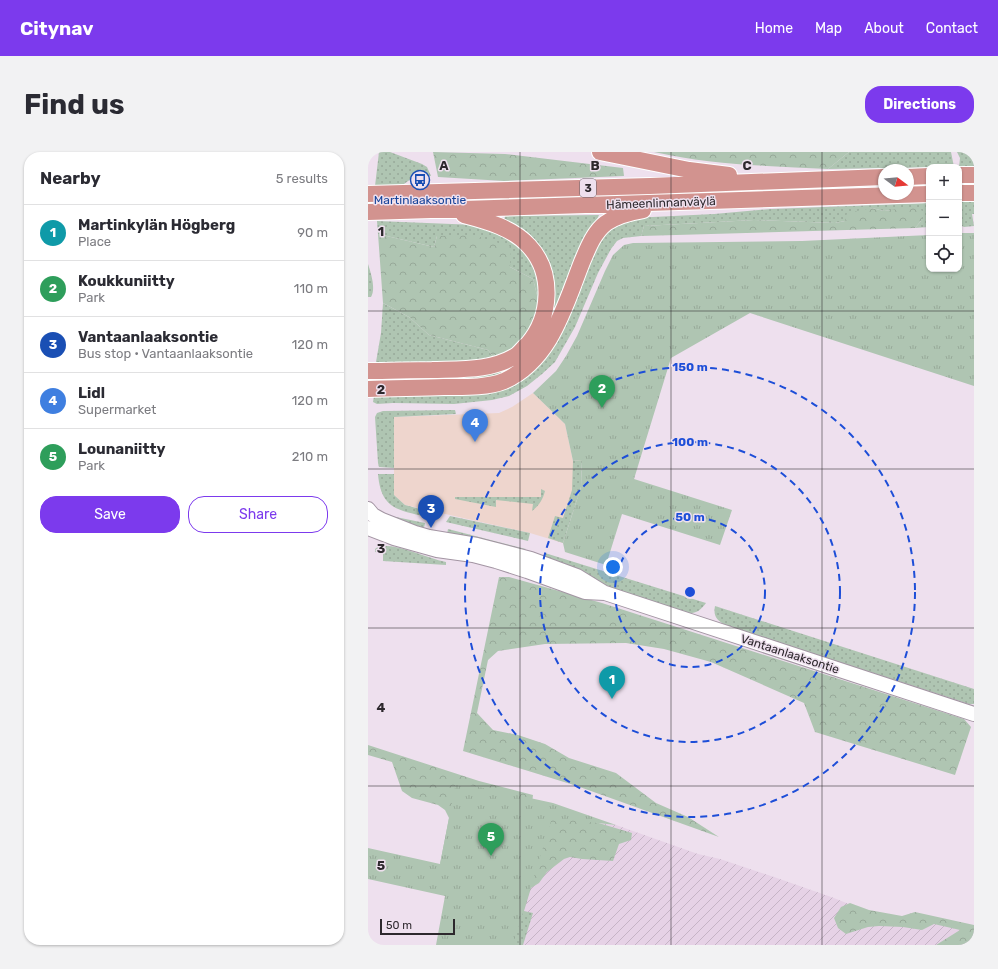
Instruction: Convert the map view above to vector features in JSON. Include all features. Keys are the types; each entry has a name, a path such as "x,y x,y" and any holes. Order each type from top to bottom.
{"highway":[{"path":"600,152 689,170 790,180"},
{"path":"962,175 974,175"},
{"path":"914,176 926,176"},
{"name":"Hämeenlinnanväylä","path":"368,194 650,186 878,177"},
{"path":"962,193 974,193"},
{"name":"Hämeenlinnanväylä","path":"368,212 926,194"},
{"path":"368,389 463,387 488,385 504,381 529,363 543,350 552,335 592,239 605,224 612,219 638,211 684,202"},
{"path":"368,371 471,369 494,365 518,354 533,337 543,317 547,299 546,280 540,263 529,246 510,232 494,223 463,215 435,211"}],"main road":[{"name":"Vantaanlaaksontie","path":"368,508 373,515 382,520 415,533 429,537 477,545 531,559 577,576 605,593 974,714"},
{"name":"Vantaanlaaksontie","path":"368,528 394,538 430,548 473,555 527,571 585,592 605,593"}],"shaded area":[{"path":"533,393 565,424 573,461 582,460 563,543 530,533 405,505 394,495 394,417 499,413 512,407"},
{"path":"552,818 616,825 698,854 720,859 774,877 871,913 895,919 919,914 974,929 974,945 513,945"}],"green space":[{"path":"379,152 390,152 422,164 427,167 431,176 415,176 404,184 394,186 375,186"},
{"path":"433,152 505,154 623,168 624,176 504,181 438,177"},
{"path":"654,152 849,152 828,169 762,166 697,160"},
{"path":"849,152 951,152 953,164 926,164 926,167 914,168 914,164 878,164 878,168 828,169"},
{"path":"957,152 974,152 974,166 962,167 962,164 959,164 960,158"},
{"path":"962,201 974,201 974,214 972,214 974,226 962,226"},
{"path":"926,203 926,227 915,228 921,221 892,210 884,211 872,208 845,221 835,223 754,220 644,226 641,236 623,238 617,241 611,249 598,273 575,327 555,362 527,386 509,396 492,400 454,404 377,404 373,402 374,396 518,379 608,230 632,218 714,214 771,209"},
{"path":"911,207 923,211 921,221 915,228 641,236 644,226 754,220 835,223 845,221 847,213 872,208 884,211"},
{"path":"599,215 557,311 536,352 505,374 482,380 375,383 375,378 483,372 552,295 504,221 505,216"},
{"path":"377,221 477,225 516,242 528,254 536,271 541,288 540,307 533,279 510,267 437,236 434,247 378,234"},
{"path":"962,233 974,233 974,386 750,313 671,358 634,479 732,510 720,545 622,514 606,565 565,552 563,543 581,487 582,460 573,461 565,424 533,393 556,371 566,356 577,336 613,255 624,245 633,243 802,241 926,235 926,272 962,272"},
{"path":"378,234 434,247 437,236 474,235 511,247 510,267 533,279 540,307 534,325 510,352 495,359 488,350 429,335 409,317 383,303"},
{"path":"368,264 373,285 371,297 368,297"},
{"path":"383,303 409,317 429,335 488,350 495,359 480,362 376,362 381,333"},
{"path":"455,410 456,414 394,417 394,468 379,467 375,417 377,413 383,411"},
{"path":"582,460 581,487 563,543 548,538 555,516 563,518 572,490 573,461"},
{"path":"378,474 394,474 394,495 405,505 435,513 431,518 394,507 383,495"},
{"path":"541,489 545,491 543,497 539,505 532,511 533,504 496,500 496,507 455,499 455,497 541,497"},
{"path":"391,516 425,523 424,528 404,526"},
{"path":"450,516 530,533 528,541 446,522"},
{"path":"448,529 526,549 522,551 447,534"},
{"path":"379,546 404,549 446,562 446,565 383,561 383,553 375,552 375,549"},
{"path":"545,553 706,603 698,611 686,613 624,593 550,562 545,558"},
{"path":"499,577 509,577 602,603 964,719 971,727 955,775 815,732 804,703 711,662 664,649 626,643 545,644 498,651 488,660 477,713 493,730 518,735 545,744 569,758 616,773 656,803 688,817 719,837 577,786 463,751"},
{"path":"715,606 974,689 974,704 969,704 725,625 716,617"},
{"path":"368,745 479,781 533,795 532,803 440,864 449,818 445,810 438,805 412,798 402,791 392,762 368,755"},
{"path":"456,782 553,803 616,825 552,818 513,945 436,945 445,896 368,879 368,848 440,864"},
{"path":"572,815 632,833 631,840 619,844 613,861 570,857 564,859 547,872 539,883 531,888 523,887 506,822"},
{"path":"523,887 531,888 524,911 533,913 523,945 501,945"},
{"path":"850,903 869,910 902,916 915,912 974,925 974,945 936,945 960,930 934,924 922,930 903,927 879,926 868,927 846,934 838,928 834,918 841,907"}],"place":[{"name":"Martinlaaksontie","path":"420,180"},
{"name":"Koukkuniitty","path":"602,408"},
{"name":"Lidl","path":"475,442"},
{"name":"Vantaanlaaksontie","path":"431,528"},
{"name":"Martinkylän Högberg","path":"612,699"},
{"name":"Lounaniitty","path":"491,856"}]}
